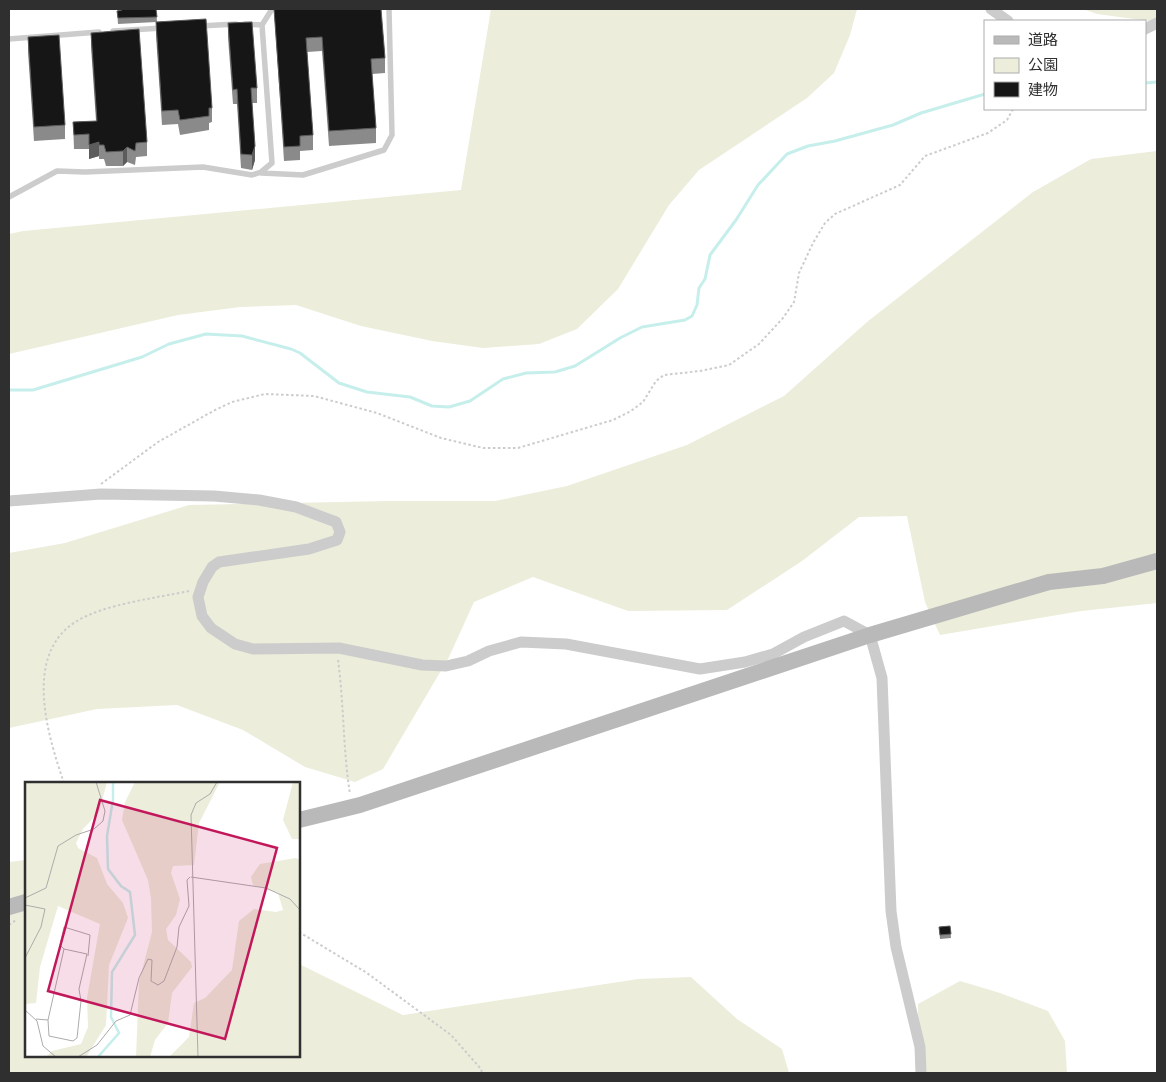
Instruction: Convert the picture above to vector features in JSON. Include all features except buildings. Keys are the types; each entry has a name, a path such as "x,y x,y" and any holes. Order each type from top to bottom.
{"street":[{"path":"991,9 1007,20"},
{"path":"9,501 90,494 214,496 259,500 296,507 336,522 340,532 337,540 309,549 219,562 212,567 200,588 198,597 202,616 211,628 235,644 253,649 336,648 422,665 446,666 468,661 490,651 521,642 566,644 700,669 745,662 773,654 804,637 844,621 870,635 882,678 891,911 896,947 920,1047 922,1073"},
{"path":"300,820 360,805 870,635 1048,582 1103,576 1157,561"},
{"path":"9,907 25,902"}],"lane":[{"path":"9,197 57,171 85,172 203,167 252,175 260,172 272,163 262,25 272,9"},
{"path":"260,172 302,175 384,150 392,135 389,9"},
{"path":"193,26 262,25"},
{"path":"9,39 175,28"}],"path":[{"path":"90,494 105,479 125,468 158,442 232,402 265,394 314,396 377,413 441,438 483,448 518,448 613,420 631,411 643,402 656,381 664,375 700,372 729,365 759,344 783,318 794,302 799,273 825,224 835,214 900,185 925,156 988,133 1007,120 1013,110"},
{"path":"64,782 48,738 45,717 46,663 62,633 78,620 100,612 200,588"},
{"path":"336,648 342,689 344,760 351,800 360,805"},
{"path":"300,933 368,973 451,1035 481,1069 482,1073"}],"green space":[{"path":"491,9 857,9 850,35 834,73 807,98 699,170 669,205 618,289 577,329 539,344 483,348 432,341 361,326 296,305 240,307 178,315 9,354 9,234 23,231 461,190"},
{"path":"1083,9 1157,9 1157,22 1146,20 1097,14"},
{"path":"1157,151 1157,603 1081,611 940,635 925,602 907,516 859,517 802,561 727,610 628,611 533,577 474,602 449,657 383,769 355,782 305,767 243,730 177,705 97,709 9,728 9,553 65,543 189,505 495,501 567,486 687,445 784,396 867,322 1033,192 1091,159"},
{"path":"25,860 25,1057 300,1057 300,964 403,1015 638,979 691,977 737,1019 782,1049 789,1073 9,1073 9,862"},
{"path":"960,981 1000,993 1048,1011 1065,1041 1067,1073 919,1073 918,1004"}],"waterway":[{"path":"1146,83 1157,82"},
{"path":"9,390 33,390 142,357 169,344 206,334 242,336 291,349 300,353 339,383 367,392 410,397 432,406 449,407 470,401 503,379 526,373 555,372 575,366 620,338 642,327 685,320 692,316 697,305 699,288 705,279 710,255 736,220 758,185 787,154 808,146 835,141 893,125 921,113 984,94"}]}
